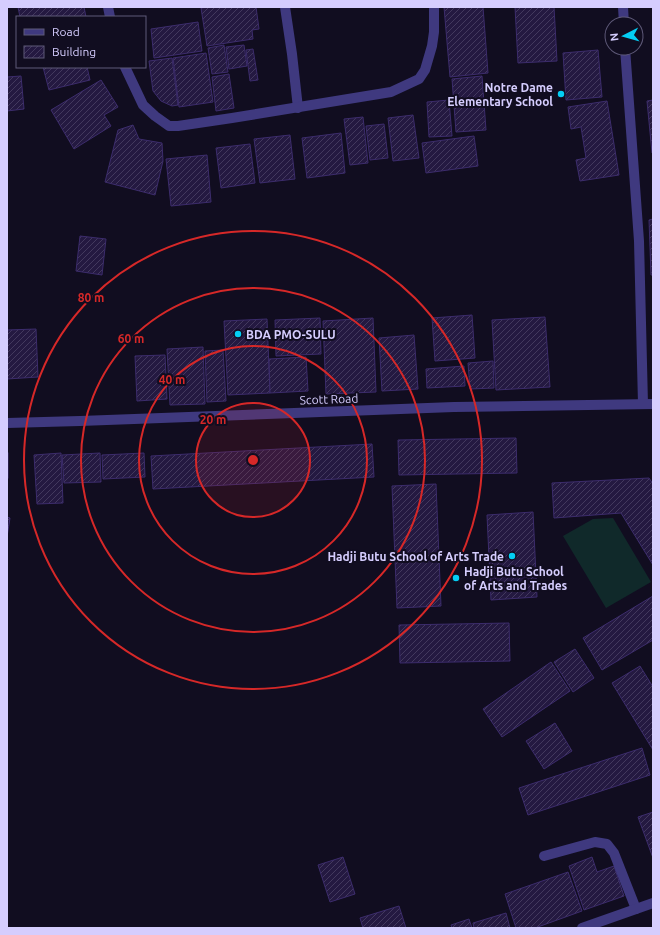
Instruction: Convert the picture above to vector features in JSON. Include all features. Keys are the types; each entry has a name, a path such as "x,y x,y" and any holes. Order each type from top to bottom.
{"street":[{"path":"285,7 298,108"},
{"path":"125,68 143,105 154,116 169,126 178,126 298,108 391,92 419,79 425,70 432,46 434,32 434,7"},
{"path":"626,56 639,241 648,404"},
{"name":"Scott Road","path":"7,423 454,407 648,404"},
{"path":"544,856 595,842 607,844 614,853 636,909"},
{"path":"582,928 653,903"}],"green space":[{"path":"613,518 651,582 606,608 563,536 593,519"}],"building":[{"path":"18,7 84,7 86,16 20,16"},
{"path":"256,7 259,29 252,30 253,39 207,46 201,8"},
{"path":"444,7 483,7 488,73 450,77"},
{"path":"515,7 554,7 557,61 518,63"},
{"path":"198,22 202,51 154,58 151,29"},
{"path":"224,45 228,72 212,74 208,48"},
{"path":"244,45 247,66 229,69 226,47"},
{"path":"253,49 258,80 250,81 246,50"},
{"path":"598,50 602,97 566,100 563,53"},
{"path":"206,53 213,102 179,107 173,58"},
{"path":"172,58 178,105 172,106 161,101 153,91 149,61"},
{"path":"43,68 87,68 90,80 49,90"},
{"path":"229,74 234,108 216,111 212,77"},
{"path":"21,76 24,109 7,111 7,77"},
{"path":"482,76 486,130 456,132 452,79"},
{"path":"101,80 118,107 104,115 111,126 74,149 51,110"},
{"path":"449,100 452,136 429,137 427,102"},
{"path":"653,100 653,153 652,153 647,101"},
{"path":"607,101 619,175 580,181 576,160 586,158 581,127 571,129 568,107"},
{"path":"413,115 419,158 393,161 388,118"},
{"path":"363,117 368,163 350,165 344,119"},
{"path":"384,124 388,158 370,160 366,126"},
{"path":"133,125 139,139 162,143 163,161 155,195 105,182 118,130"},
{"path":"341,133 345,173 307,178 302,138"},
{"path":"290,135 295,179 260,183 254,139"},
{"path":"474,136 478,166 426,173 422,143"},
{"path":"250,144 255,183 221,188 216,148"},
{"path":"207,155 211,202 171,206 166,159"},
{"path":"653,219 653,275 651,275 649,220"},
{"path":"80,236 106,239 102,275 76,271"},
{"path":"472,315 475,358 435,361 432,318"},
{"path":"545,317 550,387 496,390 492,320"},
{"path":"320,318 321,354 276,356 275,320"},
{"path":"373,318 376,392 326,394 323,321"},
{"path":"267,319 270,393 228,395 224,321"},
{"path":"36,329 38,377 7,379 7,330"},
{"path":"414,335 418,389 382,391 379,338"},
{"path":"203,347 205,404 170,405 167,349"},
{"path":"223,350 226,401 207,402 205,351"},
{"path":"165,355 167,399 137,401 135,356"},
{"path":"306,357 308,391 270,393 269,359"},
{"path":"493,361 494,388 470,389 468,363"},
{"path":"464,366 465,386 427,388 426,369"},
{"path":"516,438 517,473 399,475 398,440"},
{"path":"372,444 374,477 153,489 151,456"},
{"path":"8,453 8,478 7,478"},
{"path":"61,453 63,503 37,504 34,455"},
{"path":"100,453 101,482 64,483 62,455"},
{"path":"144,453 145,477 103,479 102,455"},
{"path":"649,478 653,484 653,565 621,513 554,518 552,483"},
{"path":"436,484 441,606 397,608 392,486"},
{"name":"Hadji Butu School of Arts Trade","path":"533,512 537,597 491,600 487,515"},
{"path":"7,517 10,518 7,537"},
{"path":"653,596 653,640 602,670 583,638"},
{"path":"509,623 510,661 400,663 399,625"},
{"path":"575,649 594,678 573,692 554,662"},
{"path":"551,662 570,691 502,737 483,709"},
{"path":"640,666 653,687 653,750 612,683"},
{"path":"555,723 572,751 544,769 526,741"},
{"path":"642,748 650,775 528,815 519,788"},
{"path":"653,812 653,858 638,817"},
{"path":"343,857 355,894 330,902 318,865"},
{"path":"592,857 597,872 614,866 624,896 584,910 569,866"},
{"path":"568,872 582,911 535,928 516,928 505,894"},
{"path":"399,906 406,928 363,928 360,918"},
{"path":"506,913 510,928 474,928 473,923"},
{"path":"469,919 472,928 452,928 451,925"}],"place":[{"name":"Notre Dame Elementary School","path":"561,94"},
{"name":"BDA PMO-SULU","path":"238,334"},
{"name":"Hadji Butu School of Arts Trade","path":"512,556"},
{"name":"Hadji Butu School of Arts and Trades","path":"456,578"}]}
